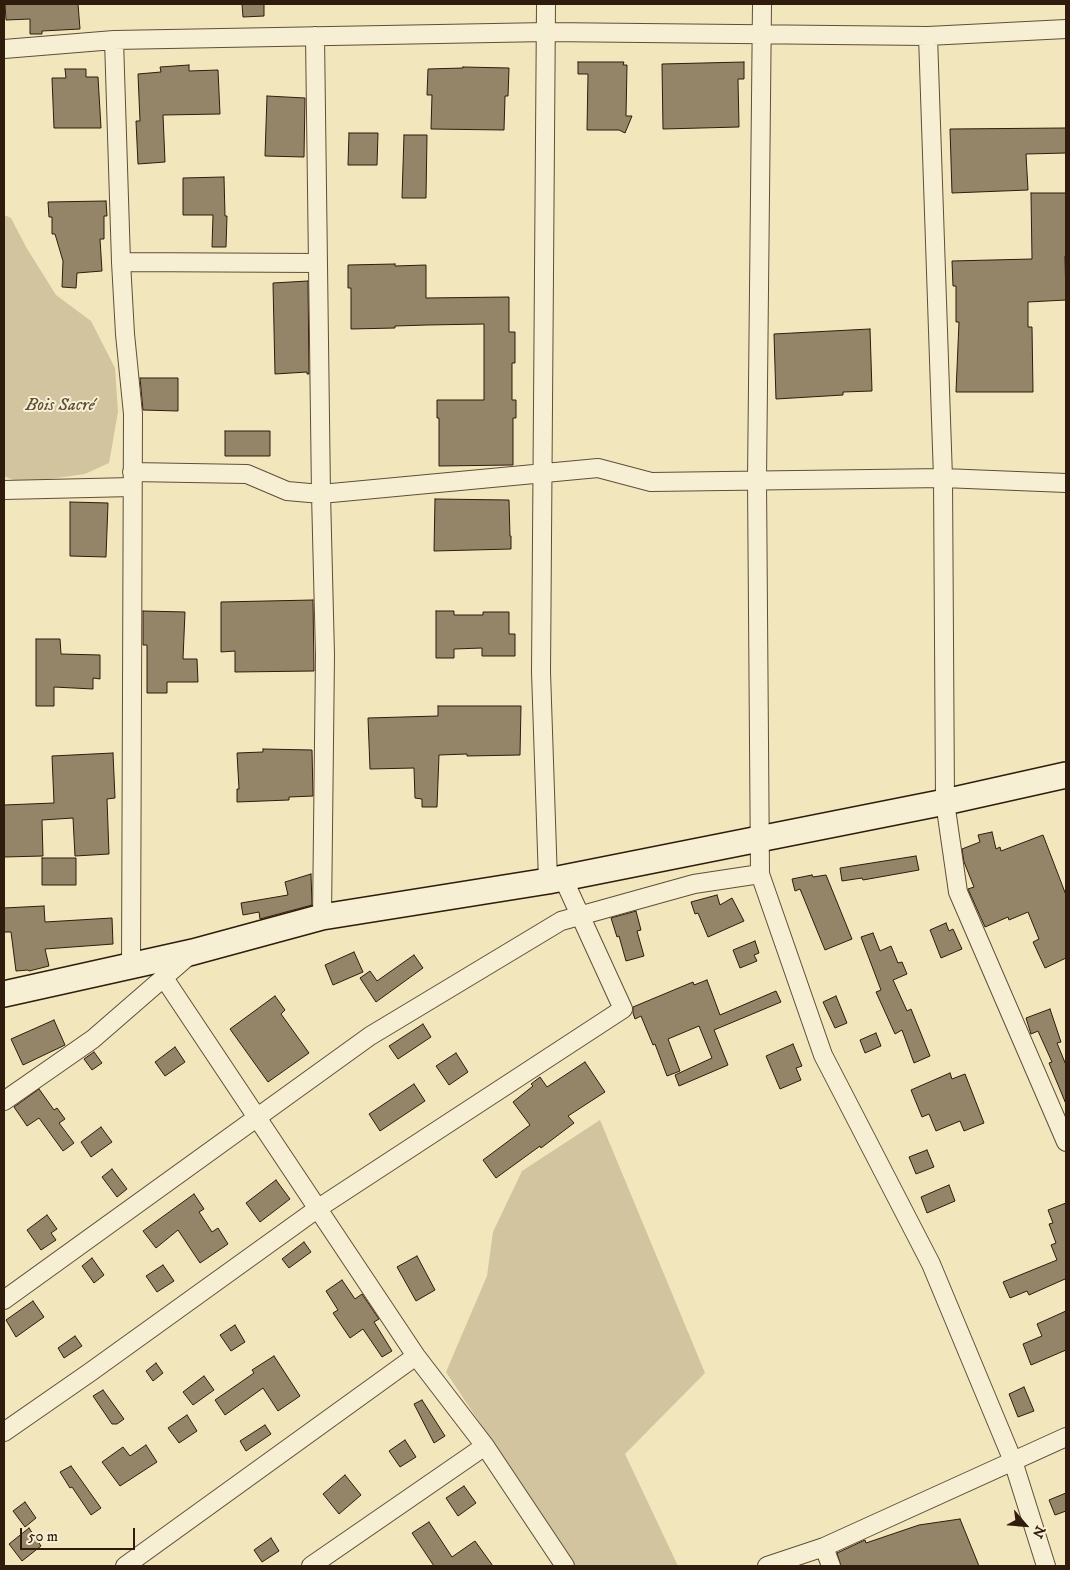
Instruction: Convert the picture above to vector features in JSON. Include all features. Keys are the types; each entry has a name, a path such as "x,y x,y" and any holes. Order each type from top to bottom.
{"main road":[{"path":"4,994 193,952 322,916 555,879 945,802 1066,775"}],"street":[{"path":"4,1432 317,1209 623,1010 580,916 555,879 541,672 546,4"},
{"path":"762,4 757,480 760,874 823,1055 931,1264 1013,1461 1046,1566"},
{"path":"4,49 114,40 315,36 547,32 928,36 1066,29"},
{"path":"315,36 325,656 322,916"},
{"path":"928,36 943,478 945,802 958,892 1066,1142"},
{"path":"114,40 121,262 125,334 133,414 131,966"},
{"path":"121,262 318,263"},
{"path":"4,490 132,479 247,474 287,491 321,494 598,468 651,482 943,478 1066,483"},
{"path":"4,1300 370,1036 561,921 694,884 760,874"},
{"path":"4,1101 93,1039 193,952"},
{"path":"164,978 416,1356 486,1446 565,1566"},
{"path":"125,1566 416,1356"},
{"path":"767,1566 824,1547 1066,1437"},
{"path":"311,1566 486,1446"},
{"path":"824,1547 831,1566"}],"green space":[{"name":"Bois Sacré","path":"4,215 11,218 26,247 56,295 91,321 115,368 118,412 109,463 85,474 20,483 4,476"},
{"path":"600,1120 705,1373 625,1454 678,1566 575,1566 446,1372 487,1276 493,1232 522,1171"}],"building":[{"path":"5,4 78,4 80,29 42,31 42,34 30,34 30,19 6,20"},
{"path":"242,4 264,4 264,16 243,17"},
{"path":"578,62 624,62 623,65 627,65 626,116 632,116 625,133 619,130 587,130 588,74 578,74"},
{"path":"744,62 744,79 738,79 739,127 663,129 662,64"},
{"path":"189,65 189,71 218,70 220,114 163,115 165,162 138,164 136,121 140,121 138,74 161,72 160,67"},
{"path":"463,67 509,68 508,96 505,96 504,130 431,129 432,95 427,95 428,69"},
{"path":"65,69 86,69 86,77 98,77 101,128 54,128 52,78 66,78"},
{"path":"267,96 305,98 304,157 265,156"},
{"path":"1066,128 1066,153 1026,154 1028,190 952,193 950,129"},
{"path":"349,133 378,133 377,165 348,165"},
{"path":"404,135 427,135 426,198 402,198"},
{"path":"224,177 225,216 227,216 226,247 212,247 213,215 183,215 183,178"},
{"path":"1031,193 1066,193 1066,300 1028,302 1028,327 1032,327 1033,392 956,392 959,322 956,322 956,286 953,286 952,261 1032,259"},
{"path":"106,201 107,216 104,216 104,239 100,239 102,271 77,273 76,288 62,287 63,261 55,234 52,234 52,217 49,217 48,202"},
{"path":"395,264 395,266 426,265 426,298 509,297 509,332 515,332 515,363 512,363 512,400 516,400 516,418 513,418 513,465 439,466 437,400 484,400 484,324 351,329 351,288 348,288 348,265"},
{"path":"308,281 309,374 307,372 275,374 273,283"},
{"path":"870,329 872,391 843,392 843,395 776,399 774,334"},
{"path":"140,378 178,378 178,411 143,410"},
{"path":"225,431 270,431 270,456 225,456"},
{"path":"435,499 509,500 511,549 434,551"},
{"path":"70,502 108,503 106,557 70,556"},
{"path":"313,600 314,671 235,672 235,651 221,652 221,602"},
{"path":"143,611 185,612 183,659 197,659 198,682 167,682 167,693 147,693 147,645 143,645"},
{"path":"436,611 454,611 454,615 483,615 483,612 509,612 509,634 515,634 515,656 482,656 482,648 454,649 454,658 436,658"},
{"path":"36,639 60,639 61,654 100,655 100,679 93,678 93,689 54,687 54,706 36,706"},
{"path":"438,706 521,706 520,755 439,755 437,807 422,807 422,799 415,798 414,768 370,769 368,718 438,716"},
{"path":"263,749 312,750 313,796 289,797 289,800 237,802 237,789 239,789 237,753 263,752"},
{"path":"113,753 115,798 107,799 109,854 75,856 73,818 42,820 43,856 4,857 4,805 54,803 52,756"},
{"path":"992,832 996,849 1000,847 1001,851 1043,835 1066,895 1066,958 1045,968 1033,942 1039,939 1028,912 1009,920 1008,917 985,927 968,889 974,887 964,862 962,849 980,842 978,835"},
{"path":"916,856 919,870 863,880 862,878 842,881 840,868"},
{"path":"42,858 76,858 76,885 42,885"},
{"path":"311,874 312,905 260,919 259,912 243,915 241,903 288,895 285,882"},
{"path":"812,875 813,877 826,875 852,939 825,950 800,889 795,891 792,879"},
{"path":"717,895 720,905 732,898 744,921 708,937 698,913 695,914 691,902"},
{"path":"44,906 45,922 112,918 113,944 45,949 49,966 29,971 16,971 11,932 4,932 4,908"},
{"path":"636,911 641,930 637,931 644,956 626,961 619,936 617,937 611,918"},
{"path":"946,923 949,931 953,929 962,949 941,958 930,930"},
{"path":"873,933 880,951 891,946 898,963 902,962 907,974 893,980 907,1011 911,1009 930,1056 914,1063 902,1030 895,1034 876,992 881,990 861,937"},
{"path":"755,941 759,953 754,955 757,961 740,968 733,950"},
{"path":"354,952 363,972 333,985 325,965"},
{"path":"414,955 423,968 376,1002 360,978 370,971 377,981"},
{"path":"707,980 720,1015 776,991 781,1002 714,1030 728,1065 679,1086 675,1075 712,1058 699,1026 668,1039 680,1071 667,1076 655,1044 653,1045 641,1016 635,1019 633,1007 693,982 694,985"},
{"path":"275,996 285,1010 281,1014 309,1053 268,1082 230,1029"},
{"path":"836,996 847,1023 835,1028 823,1002"},
{"path":"1050,1009 1061,1042 1057,1043 1066,1065 1066,1104 1049,1063 1052,1062 1038,1031 1031,1034 1026,1018"},
{"path":"54,1020 65,1045 23,1065 11,1039"},
{"path":"423,1024 431,1037 398,1059 389,1046"},
{"path":"876,1033 881,1046 865,1053 860,1040"},
{"path":"793,1044 802,1066 796,1068 801,1080 780,1089 766,1056"},
{"path":"175,1047 185,1062 165,1076 155,1062"},
{"path":"94,1052 102,1063 92,1070 84,1059"},
{"path":"456,1053 468,1072 449,1085 436,1066"},
{"path":"585,1062 605,1092 568,1116 574,1123 496,1178 483,1160 530,1125 513,1102 533,1086 531,1084 540,1077 547,1087"},
{"path":"950,1073 952,1079 965,1074 984,1123 964,1131 960,1121 936,1131 929,1114 922,1117 911,1090"},
{"path":"414,1084 425,1101 380,1131 369,1114"},
{"path":"39,1089 54,1110 57,1108 65,1119 59,1123 74,1143 63,1151 39,1118 27,1126 14,1107"},
{"path":"101,1127 112,1142 91,1157 81,1142"},
{"path":"927,1150 934,1167 916,1174 909,1157"},
{"path":"112,1169 127,1189 117,1197 102,1177"},
{"path":"276,1180 290,1199 260,1222 246,1203"},
{"path":"949,1185 955,1201 927,1213 921,1197"},
{"path":"194,1194 204,1209 199,1212 212,1232 218,1228 228,1244 200,1263 178,1230 156,1248 143,1231"},
{"path":"1066,1203 1066,1281 1065,1279 1029,1295 1027,1291 1010,1298 1003,1282 1057,1260 1051,1245 1056,1243 1049,1224 1053,1223 1048,1210"},
{"path":"47,1215 57,1229 51,1233 56,1240 41,1250 27,1230"},
{"path":"304,1242 311,1252 289,1268 282,1259"},
{"path":"417,1256 435,1290 416,1301 397,1267"},
{"path":"92,1258 104,1275 94,1283 82,1266"},
{"path":"163,1265 174,1281 157,1292 146,1276"},
{"path":"342,1280 355,1299 362,1294 379,1319 374,1322 392,1351 382,1357 363,1329 350,1338 333,1313 338,1310 326,1291"},
{"path":"33,1301 44,1317 16,1337 6,1320"},
{"path":"1066,1311 1066,1350 1031,1365 1023,1344 1042,1336 1037,1324"},
{"path":"235,1325 245,1342 231,1351 220,1335"},
{"path":"75,1336 82,1346 64,1358 58,1348"},
{"path":"274,1356 300,1396 278,1411 263,1388 225,1415 215,1400 254,1373 252,1370"},
{"path":"156,1363 163,1373 153,1381 146,1371"},
{"path":"204,1376 214,1390 193,1405 183,1392"},
{"path":"1024,1387 1034,1411 1018,1417 1009,1394"},
{"path":"103,1390 124,1419 117,1424 112,1424 93,1396"},
{"path":"422,1400 445,1436 434,1443 414,1404"},
{"path":"187,1415 197,1431 179,1443 168,1428"},
{"path":"265,1425 271,1434 246,1451 240,1441"},
{"path":"405,1440 416,1457 400,1467 389,1451"},
{"path":"146,1445 157,1462 120,1486 102,1462 123,1447 130,1456"},
{"path":"71,1466 101,1508 91,1515 60,1472"},
{"path":"345,1475 361,1495 339,1514 323,1494"},
{"path":"464,1486 476,1503 458,1516 446,1498"},
{"path":"1066,1493 1066,1511 1055,1515 1049,1500"},
{"path":"25,1502 36,1518 25,1527 13,1511"},
{"path":"960,1519 979,1566 841,1566 837,1553 865,1540 866,1543 919,1525"},
{"path":"429,1522 452,1557 475,1541 493,1566 434,1566 412,1533"},
{"path":"29,1528 41,1546 22,1561 9,1544"},
{"path":"271,1538 279,1551 262,1562 254,1550"}]}
